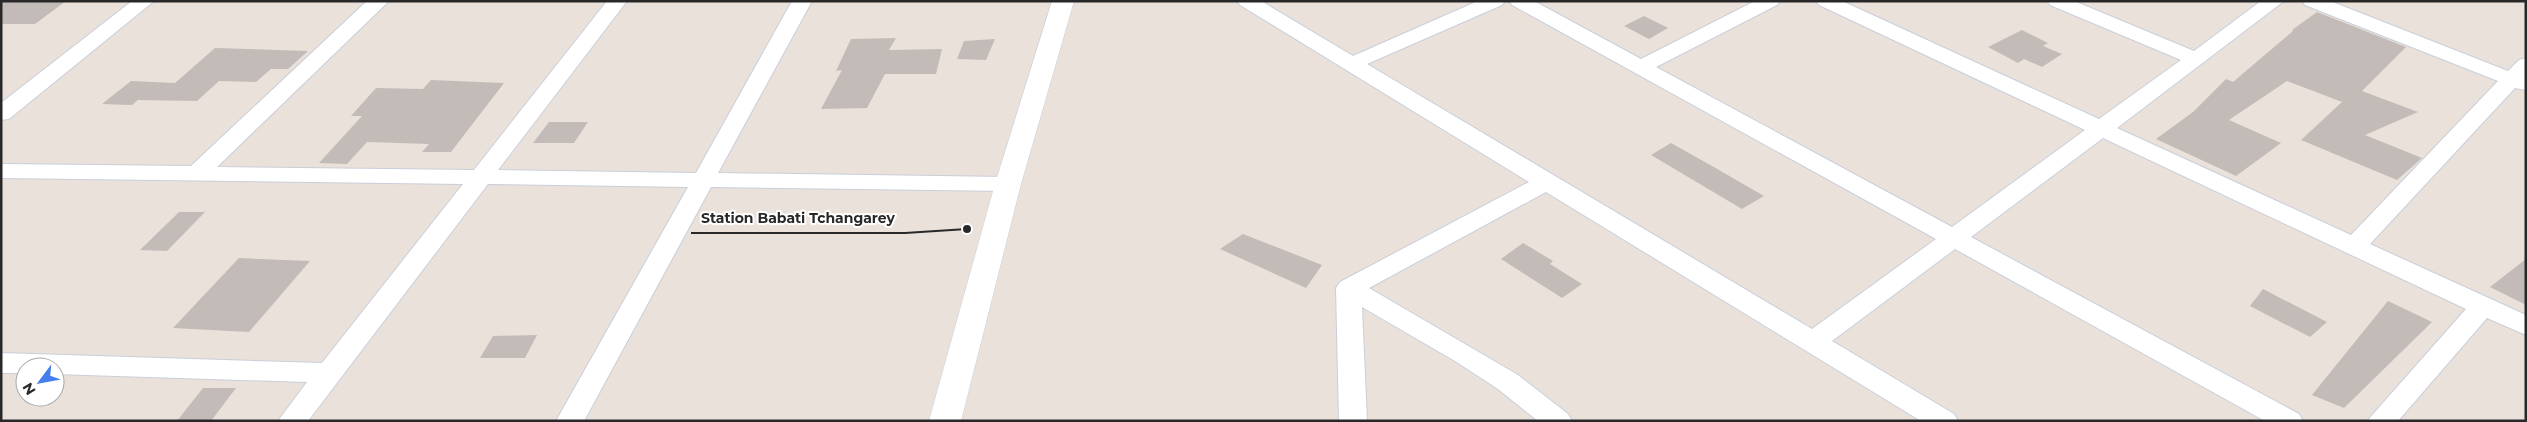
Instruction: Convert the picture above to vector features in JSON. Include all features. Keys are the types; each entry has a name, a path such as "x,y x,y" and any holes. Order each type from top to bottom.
{"main road":[{"path":"945,421 1008,184 1063,1"}],"street":[{"path":"1,114 144,1"},
{"path":"196,174 378,1"},
{"path":"292,421 617,1"},
{"path":"570,421 802,1"},
{"path":"1246,1 1813,342 1935,418"},
{"path":"1351,64 1495,1"},
{"path":"1520,1 2289,421"},
{"path":"1641,67 1770,1"},
{"path":"1826,1 2526,326"},
{"path":"2057,1 2196,59"},
{"path":"1813,342 2274,1"},
{"path":"2312,1 2521,76 2353,247"},
{"path":"1,171 1008,184"},
{"path":"1349,288 1546,182"},
{"path":"1349,288 1353,421"},
{"path":"1349,288 1508,382 1558,421"},
{"path":"2381,421 2483,306"},
{"path":"1,363 329,373"}],"building":[{"path":"1,1 66,1 35,24 1,24"},
{"path":"2317,12 2406,47 2362,91 2418,112 2365,135 2422,158 2397,180 2301,140 2342,102 2287,81 2229,120 2281,143 2236,176 2156,139 2193,112 2226,79 2233,82 2292,30"},
{"path":"1644,16 1668,28 1649,39 1624,26"},
{"path":"2022,30 2048,43 2043,46 2062,54 2042,67 2024,59 2018,63 1988,47"},
{"path":"896,38 889,50 942,49 936,74 885,74 867,108 821,109 842,70 836,71 851,39"},
{"path":"995,39 986,60 957,59 964,41"},
{"path":"215,48 308,51 288,69 271,69 256,82 219,81 197,101 138,100 132,105 102,104 131,81 175,83"},
{"path":"431,80 504,83 451,152 422,152 429,144 367,142 347,164 319,163 362,116 351,116 376,88 423,89"},
{"path":"549,122 588,122 574,143 533,143"},
{"path":"1671,143 1764,196 1742,209 1651,155"},
{"path":"179,212 205,212 167,251 140,250"},
{"path":"1243,234 1322,265 1306,288 1220,249"},
{"path":"1523,243 1553,261 1550,264 1582,284 1562,298 1501,259"},
{"path":"239,258 310,261 249,332 173,328"},
{"path":"2526,259 2526,305 2490,287"},
{"path":"2263,289 2327,322 2310,337 2250,306"},
{"path":"2388,301 2432,322 2344,408 2312,395"},
{"path":"537,335 525,358 480,358 493,336"},
{"path":"203,388 236,388 211,421 177,421"}],"place":[{"name":"Station Babati Tchangarey","path":"967,229"}]}
